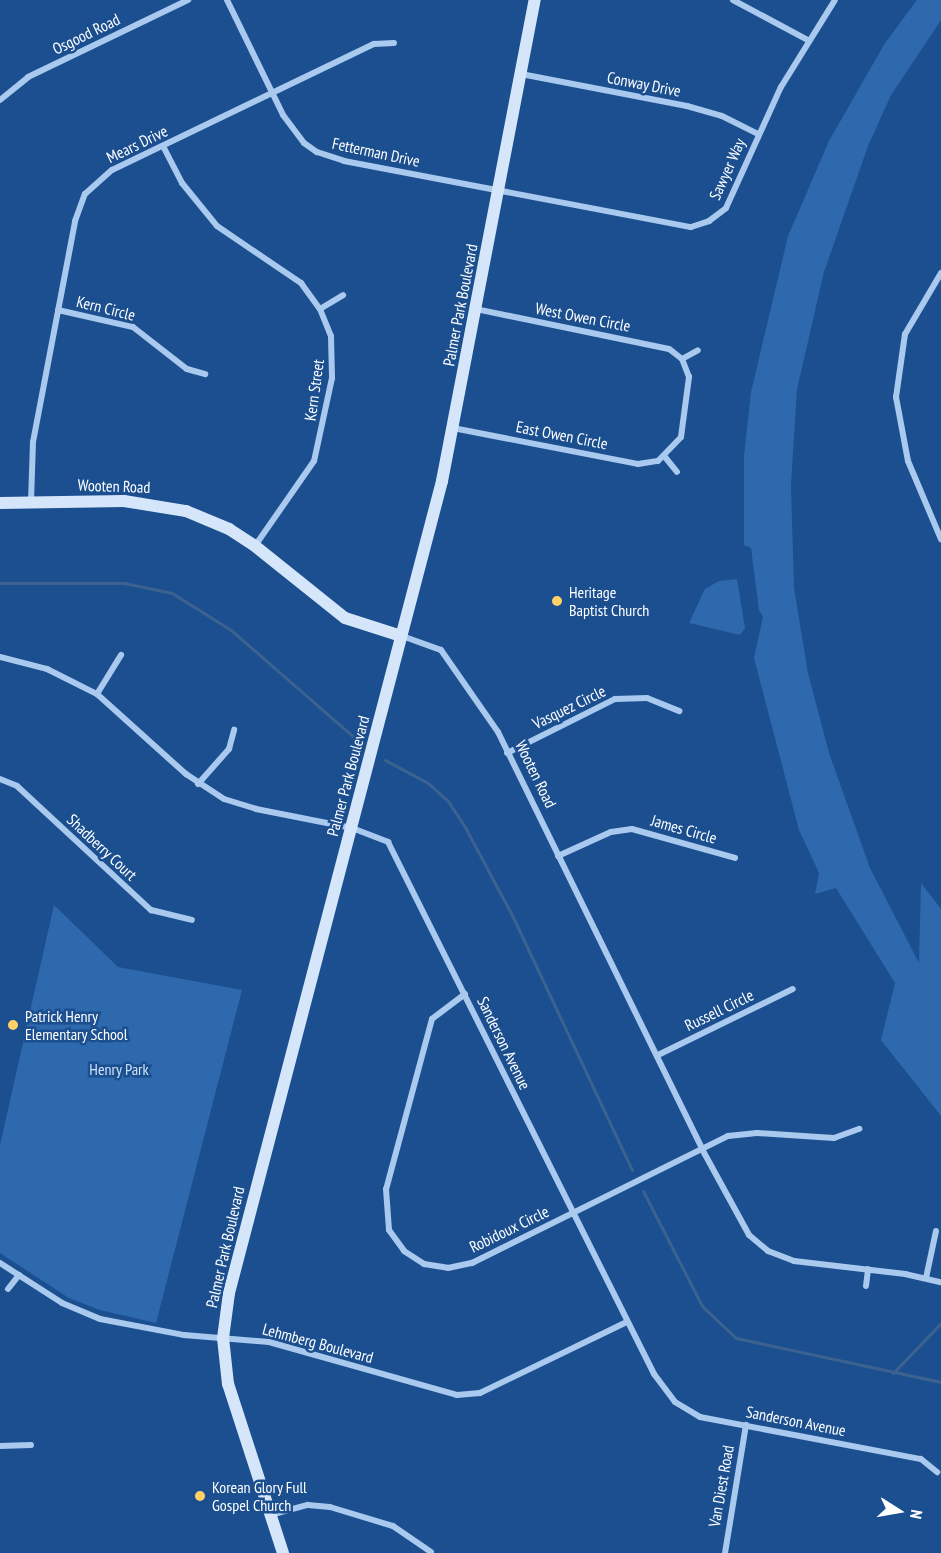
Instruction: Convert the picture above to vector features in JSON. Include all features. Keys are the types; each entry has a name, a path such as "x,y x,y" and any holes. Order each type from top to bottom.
{"main road":[{"name":"Palmer Park Boulevard","path":"284,1553 234,1412 223,1338 234,1272 402,636 453,429 535,0"},
{"name":"Wooten Road","path":"0,503 124,501 166,506 208,519 255,546 330,609 360,624 402,636"}],"street":[{"name":"Osgood Road","path":"0,100 28,77 188,0"},
{"name":"Fetterman Drive","path":"227,0 272,93 304,143 331,158 499,191"},
{"path":"733,0 808,40"},
{"name":"Sawyer Way","path":"499,191 676,225 701,225 726,208 758,134 808,40 835,0"},
{"name":"Mears Drive","path":"31,502 33,442 75,221 85,194 112,170 374,44 394,43"},
{"name":"Conway Drive","path":"521,74 687,106 722,116 758,134"},
{"name":"Kern Street","path":"163,146 183,183 218,226 245,248 292,275 320,309 330,336 333,364 318,450 309,470 255,546"},
{"path":"941,273 913,314 905,334 896,398 908,461 941,539"},
{"path":"320,309 343,295"},
{"name":"West Owen Circle","path":"475,309 659,346 682,359"},
{"name":"Kern Circle","path":"58,310 133,327 186,369 205,374"},
{"path":"677,472 665,457 678,444 686,410 689,377 682,359 698,350"},
{"name":"East Owen Circle","path":"453,429 638,464 665,457"},
{"name":"Wooten Road","path":"402,636 433,645 447,658 507,753 740,1222 768,1251 794,1261 868,1269 941,1282"},
{"path":"97,694 121,655"},
{"name":"Sanderson Avenue","path":"0,657 47,669 97,694 198,784 235,804 352,828 380,837 393,848 627,1322 654,1374 675,1402 700,1417 921,1459 937,1472"},
{"name":"Vasquez Circle","path":"507,753 615,699 647,698 679,711"},
{"path":"198,784 229,749 234,730"},
{"name":"Shadberry Court","path":"0,779 17,786 151,910 192,920"},
{"name":"James Circle","path":"558,856 611,832 632,829 735,858"},
{"name":"Russell Circle","path":"658,1055 793,989"},
{"name":"Robidoux Circle","path":"465,994 439,1011 427,1031 386,1189 389,1230 413,1258 448,1268 472,1263 702,1149 738,1134 834,1138 859,1129"},
{"path":"926,1278 936,1231"},
{"name":"Lehmberg Boulevard","path":"0,1263 85,1314 158,1331 280,1344 446,1393 469,1395 627,1322"},
{"path":"866,1286 868,1269"},
{"path":"8,1289 19,1275"},
{"name":"Van Diest Road","path":"725,1553 747,1425"},
{"path":"0,1446 31,1445"},
{"path":"270,1515 308,1505 330,1507 393,1526 431,1552"}],"green space":[{"path":"917,0 941,0 941,20 891,95 868,146 824,272 797,389 791,485 794,588 808,673 829,753 870,868 919,963 921,883 941,909 941,1116 881,1040 895,983 836,888 815,894 819,873 799,830 754,658 763,617 759,610 751,548 744,545 744,455 751,392 788,236 829,141 885,43"},
{"path":"737,579 745,628 740,635 689,623 705,589 719,581"},
{"name":"Henry Park","path":"54,905 118,967 242,990 156,1323 100,1310 69,1298 0,1253 0,1145"}],"waterway":[{"path":"0,583 124,583 172,593 231,630 356,739"},
{"path":"385,760 428,783 448,801 466,829 512,915 632,1170"},
{"path":"643,1191 702,1306 736,1338 941,1382"},
{"path":"893,1373 941,1323"}],"place":[{"name":"Heritage Baptist Church","path":"557,601"},
{"name":"Patrick Henry Elementary School","path":"13,1025"},
{"name":"Korean Glory Full Gospel Church","path":"200,1496"}]}
